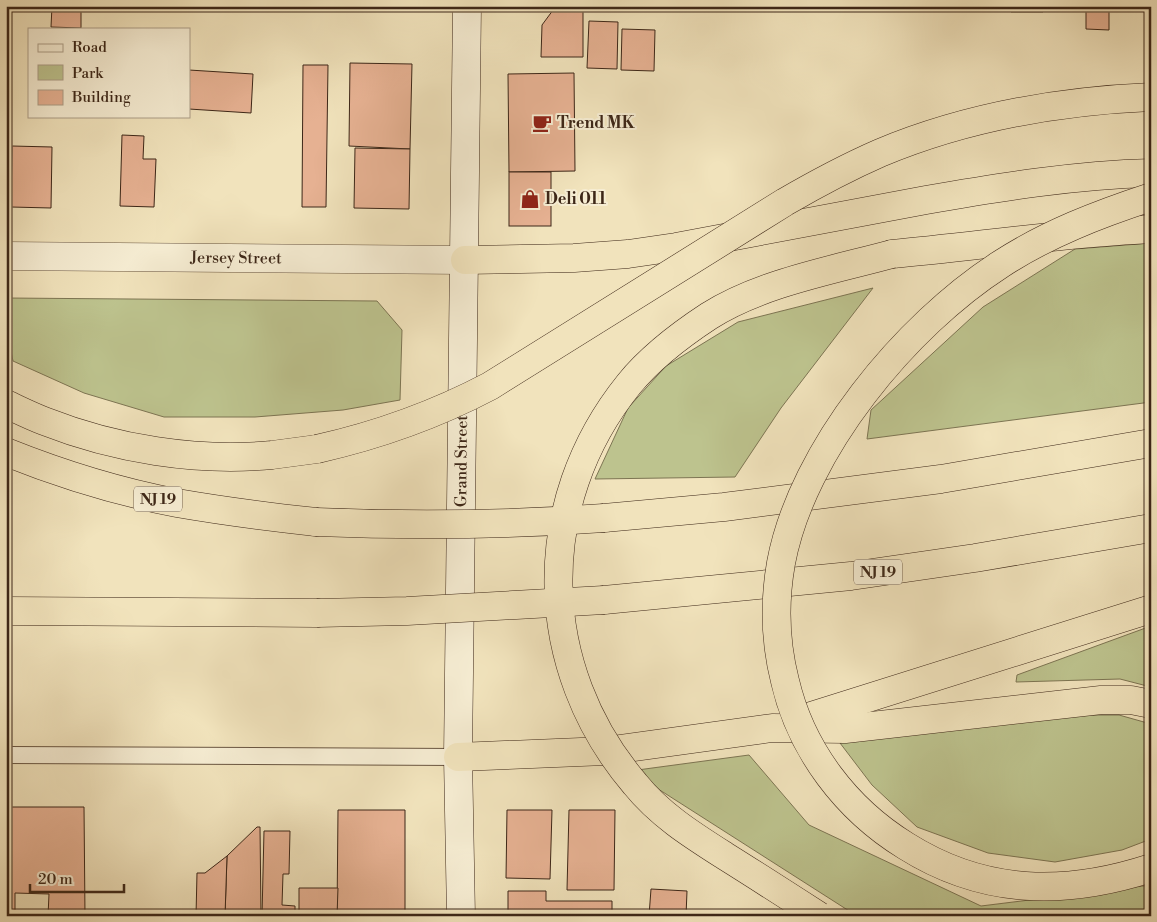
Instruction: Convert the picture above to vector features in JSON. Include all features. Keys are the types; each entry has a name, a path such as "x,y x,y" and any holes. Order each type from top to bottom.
{"highway":[{"path":"6,404 44,421 88,436 133,447 161,451 225,456 271,455 317,449 353,441 388,431 457,404 523,367 785,202 881,153 931,134 983,119 1071,102 1151,96"},
{"path":"464,260 574,258 628,254 676,247 978,191 1054,180 1151,173"},
{"path":"1151,197 1111,210 1041,241 1000,264 962,292 912,337 873,382 836,434 814,470 797,508 781,562 776,595 776,628 780,664 788,697 802,730 818,761 839,789 863,814 890,836 920,855 951,869 984,880 1018,886 1086,885 1120,878 1151,868"},
{"path":"819,916 691,835 662,812 636,786 613,758 594,726 579,693 568,658 561,623 558,586 559,550 565,514 576,479 590,445 608,414 629,384 654,357 682,334 712,314 762,290 892,254 1035,238 1151,229"},
{"name":"NJ 19","path":"6,452 100,484 175,503 316,522 439,525 550,522 724,507 941,479 1151,443"},
{"name":"NJ 19","path":"6,611 317,613 437,610 604,600 851,576 975,558 1151,528"},
{"path":"772,728 1151,609"},
{"path":"458,756 605,751 772,728 845,729 1101,700 1131,700 1151,704"}],"main road":[{"name":"Grand Street","path":"461,916 458,756 467,6"},
{"name":"Jersey Street","path":"6,256 464,260"}],"lane":[{"path":"6,755 458,756"}],"green space":[{"path":"1151,243 1151,402 867,439 871,410 983,307 1075,249"},
{"path":"873,288 781,408 735,477 595,479 628,408 666,366 738,322"},
{"path":"6,298 377,301 402,330 400,400 343,410 255,417 164,417 84,393 13,361 6,328"},
{"path":"1151,626 1151,687 1120,679 1016,682 1017,675"},
{"path":"1077,715 1119,715 1151,724 1151,839 1122,850 1055,862 988,853 917,827 872,785 840,743"},
{"path":"749,755 809,825 981,906 1151,885 1151,916 857,916 630,771"}],"building":[{"path":"52,6 81,6 81,28 51,27"},
{"path":"556,6 583,6 583,57 541,57 542,25"},
{"path":"1011,6 1044,6 1043,12 1011,12"},
{"path":"1086,6 1109,6 1109,30 1086,29"},
{"path":"589,21 618,22 617,69 587,68"},
{"path":"622,29 655,30 654,71 621,70"},
{"path":"350,63 412,64 410,149 349,146"},
{"path":"303,65 328,65 326,207 302,207"},
{"path":"190,70 253,74 251,113 190,109"},
{"name":"Trend MK","path":"574,73 575,171 509,172 508,74"},
{"path":"7,101 7,180 6,180"},
{"path":"122,135 144,136 143,159 156,159 154,207 120,206"},
{"path":"12,146 52,147 51,208 11,207"},
{"path":"355,148 410,149 409,209 354,208"},
{"name":"Deli 011","path":"509,172 551,172 551,226 509,226"},
{"path":"6,807 84,807 85,916 48,916 49,894 15,893 15,916 6,916"},
{"path":"338,810 405,810 405,916 337,916"},
{"path":"507,810 552,810 550,879 506,878"},
{"path":"569,810 615,810 614,890 567,890"},
{"path":"257,827 260,827 261,916 225,916 227,856"},
{"path":"264,831 290,831 289,874 283,874 282,905 295,906 295,916 262,916"},
{"path":"227,856 225,916 196,916 197,873 205,873"},
{"path":"299,888 338,888 337,916 299,916"},
{"path":"651,889 687,891 686,916 649,916"},
{"path":"508,891 546,891 546,901 612,901 612,916 508,916"}],"place":[{"name":"Trend MK","path":"542,123"},
{"name":"Deli 011","path":"530,199"}]}
